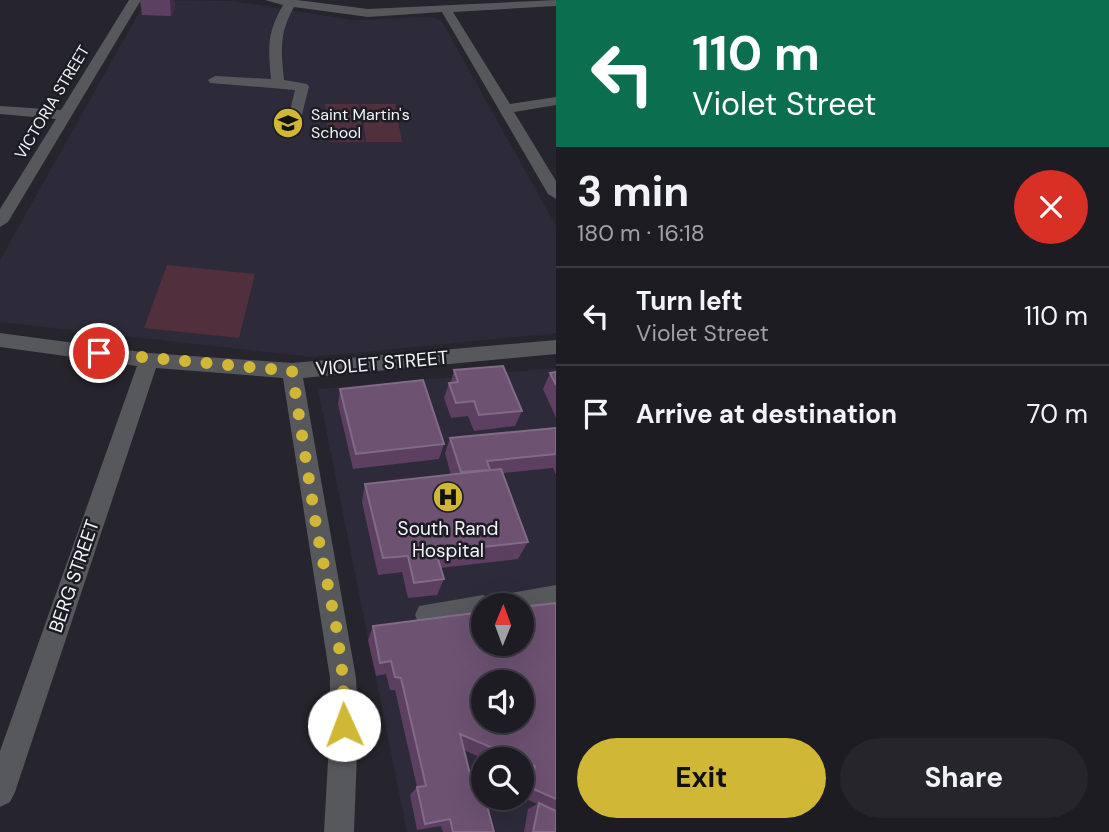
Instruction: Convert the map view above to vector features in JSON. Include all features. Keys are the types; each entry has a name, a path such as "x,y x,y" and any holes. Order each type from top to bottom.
{"street":[{"name":"VICTORIA STREET","path":"0,222 135,0"},
{"path":"271,0 362,13 556,2"},
{"path":"278,83 277,26 290,3"},
{"path":"444,8 556,194"},
{"path":"215,80 302,87 294,124"},
{"path":"507,109 556,101"},
{"path":"0,110 65,114"},
{"name":"VIOLET STREET","path":"0,340 149,359 292,371 556,347"},
{"name":"BERG STREET","path":"0,792 149,359"},
{"path":"292,371 343,678 344,725 339,832"},
{"path":"534,600 556,597"},
{"path":"428,615 471,609"}],"shaded area":[{"name":"Saint Martin's School","path":"146,0 232,1 352,20 431,17 441,20 556,226 556,333 312,357 0,322 0,260"},
{"path":"325,104 359,104 364,142 329,142"},
{"path":"361,104 395,104 402,142 366,142"},
{"path":"167,265 255,274 239,338 144,328"},
{"name":"South Rand Hospital","path":"556,368 556,832 407,832 318,389"}],"building":[{"path":"503,366 522,411 479,415 474,401 456,403 449,383 458,382 454,370"},
{"path":"556,372 556,385 550,373"},
{"path":"423,380 444,444 356,454 340,389"},
{"path":"556,428 556,454 487,461 490,470 461,472 450,438"},
{"path":"501,469 528,542 436,552 444,579 414,583 408,556 383,558 365,484"},
{"path":"556,603 556,799 534,789 534,747 490,747 460,734 471,778 471,810 488,810 494,832 453,832 450,819 425,824 417,787 426,786 401,678 395,677 391,661 380,663 373,626 471,614 471,656 534,656 534,606"},
{"path":"539,803 556,811 556,832 533,832"}],"place":[{"name":"Saint Martin's School","path":"288,123"},
{"name":"South Rand Hospital","path":"448,497"}],"route":[{"path":"99,353 292,371 317,531 337,631 343,678 344,725"}]}
